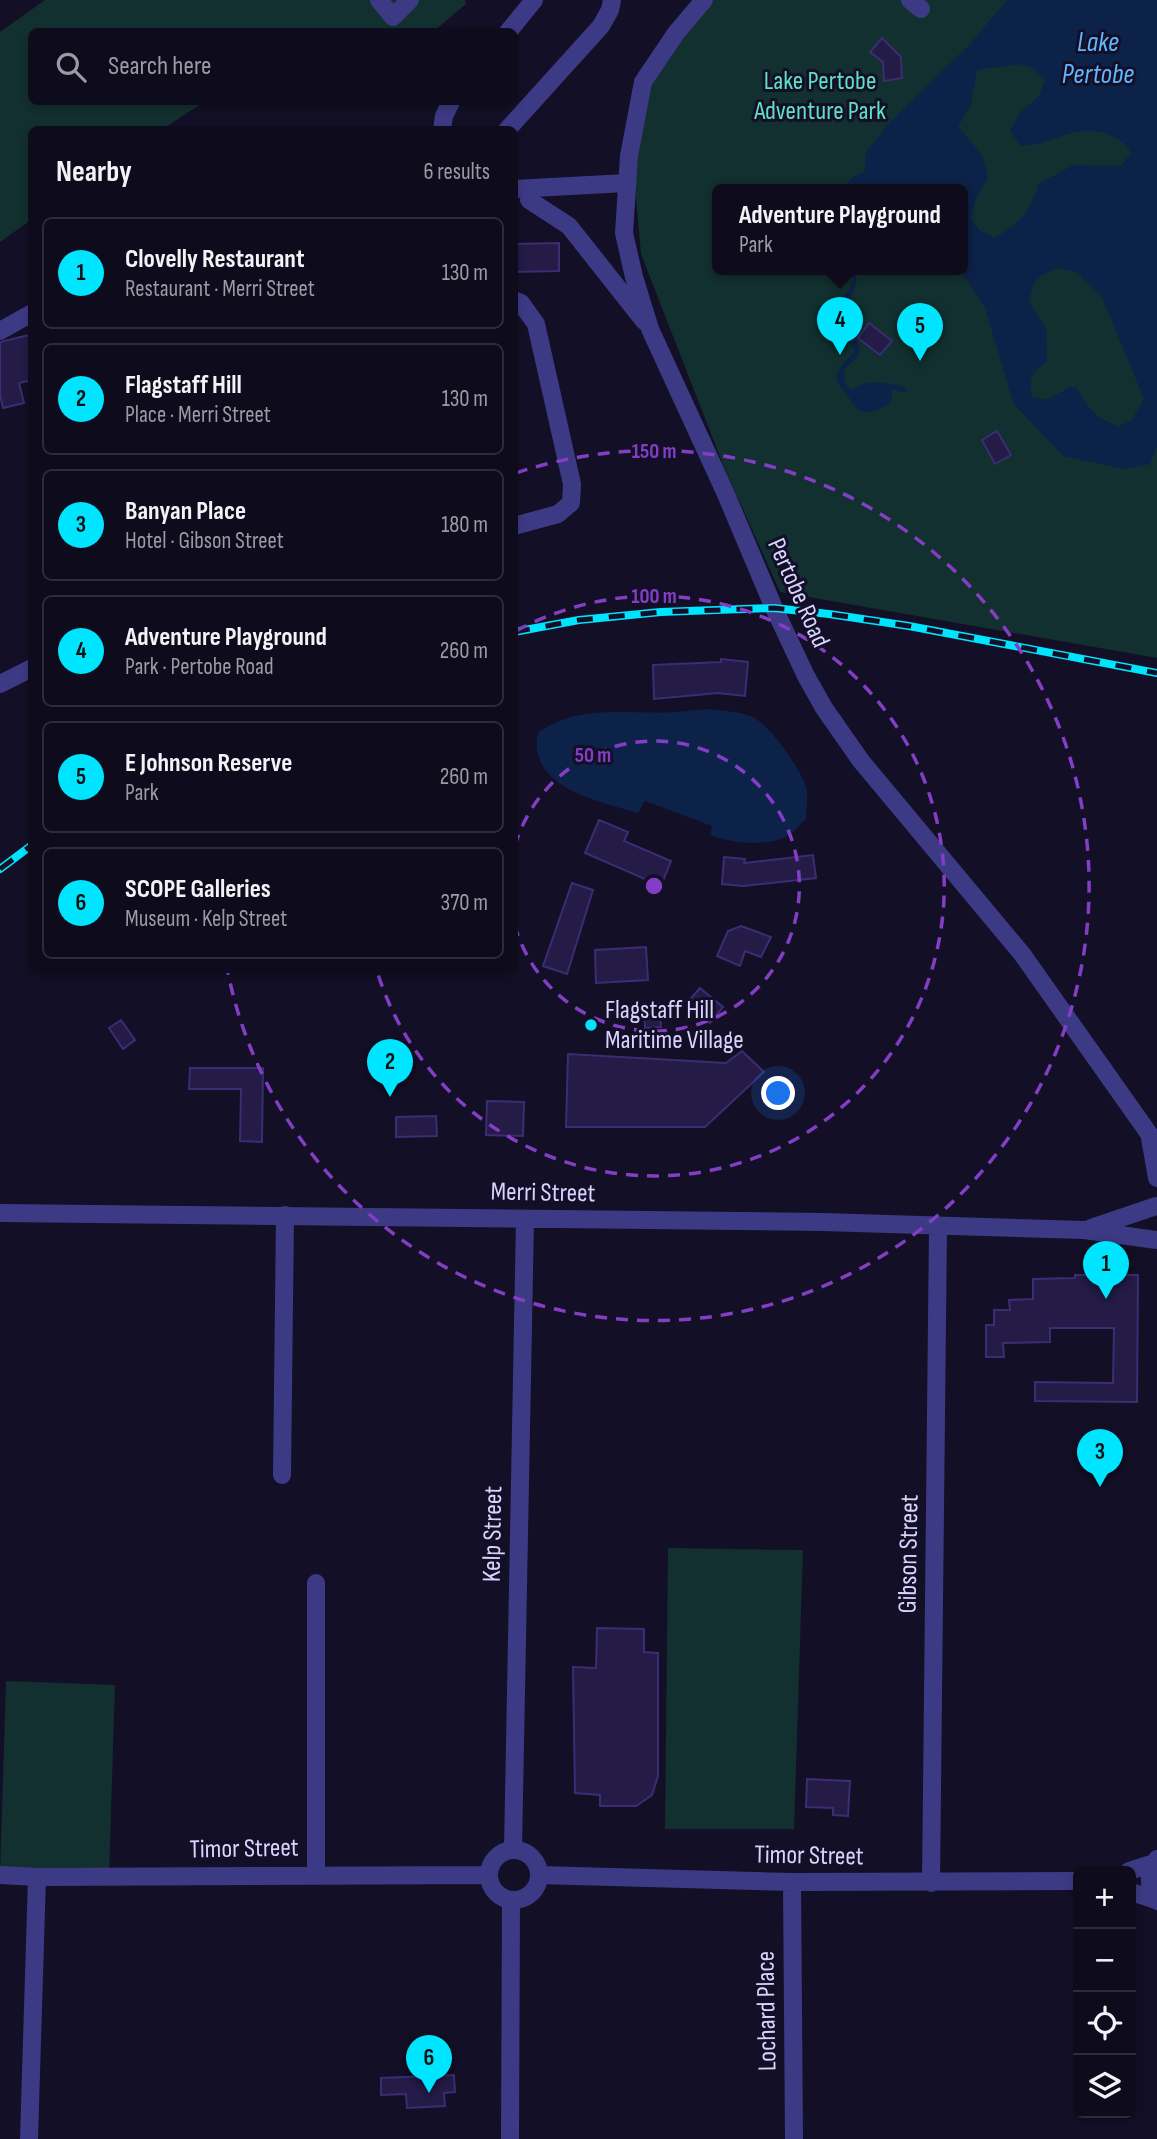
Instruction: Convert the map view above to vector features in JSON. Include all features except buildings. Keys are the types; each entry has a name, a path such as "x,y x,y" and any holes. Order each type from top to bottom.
{"street":[{"path":"379,0 393,17 411,0"},
{"path":"511,28 534,0"},
{"path":"511,126 601,26 612,0"},
{"name":"Pertobe Road","path":"704,0 676,33 643,82 629,156 624,233 650,329 725,492 774,608 824,708 861,761 993,917 1035,971 1154,1141 1157,1178"},
{"path":"443,126 450,105"},
{"path":"519,197 626,188"},
{"path":"519,197 569,226 650,329"},
{"path":"518,302 536,324 572,484 571,503 558,514 518,525"},
{"path":"0,331 28,315"},
{"path":"0,684 28,670"},
{"path":"1157,1206 1153,1229 1157,1240"},
{"name":"Merri Street","path":"1084,1230 1157,1206"},
{"name":"Merri Street","path":"0,1213 823,1222 1084,1230 1157,1240"},
{"path":"282,1475 285,1215"},
{"name":"Kelp Street","path":"513,1849 525,1219"},
{"name":"Gibson Street","path":"931,1883 938,1227"},
{"path":"316,1583 316,1875"},
{"path":"513,1849 529,1854 540,1875 538,1884 528,1897 511,1900 493,1889 488,1875 493,1860 505,1851 513,1849"},
{"path":"1136,1868 1155,1861"},
{"path":"1155,1861 1149,1882 1156,1901"},
{"name":"Timor Street","path":"0,1875 488,1875"},
{"name":"Timor Street","path":"540,1875 792,1882 1073,1881"},
{"path":"29,2139 37,1877"},
{"name":"Lochard Place","path":"792,1882 794,2139"},
{"path":"1136,1894 1156,1901"},
{"path":"510,2139 511,1900"}],"green space":[{"path":"45,0 465,0 466,4 438,28 28,28 28,105 199,105 168,126 28,126 28,222 0,242 0,32"},
{"name":"Lake Pertobe Adventure Park","path":"693,0 1157,0 1157,658 780,592 724,467 641,254 629,121"},
{"path":"668,1548 803,1550 794,1829 665,1829"},
{"path":"6,1681 115,1685 109,1877 0,1875"}],"water":[{"name":"Lake Pertobe","path":"1007,0 1157,0 1157,447 1150,464 1124,469 1063,456 1013,403 985,307 963,275 968,275 968,184 846,184 865,171 866,152 891,121 971,43","holes":["1019,64 1031,67 1045,80 1039,96 1020,113 1010,130 1020,146 1087,131 1115,138 1131,153 1121,166 1074,165 1038,184 1032,202 1023,216 995,238 978,229 971,218 977,196 988,178 982,155 958,126 971,105 977,70","1059,268 1076,272 1102,297 1144,399 1131,421 1119,426 1098,416 1077,388 1070,387 1047,400 1032,397 1032,376 1047,361 1046,328 1029,302 1033,288 1037,279 1045,273"]},
{"path":"856,275 856,287 841,313 860,348 859,355 844,370 846,386 852,390 879,382 907,388 905,393 893,389 890,403 869,412 855,407 840,387 836,376 855,351 834,309 848,291 852,276"},
{"path":"707,709 739,713 756,719 779,741 794,763 807,791 806,819 789,835 760,843 729,840 710,835 712,826 645,801 638,813 593,799 577,793 551,776 542,764 537,750 538,733 570,717 604,712"}],"railway":[{"path":"518,631 579,620 661,612 774,608 909,626 1157,673"},
{"path":"0,869 28,848"}],"place":[{"name":"Adventure Playground","path":"840,355"},
{"name":"E Johnson Reserve","path":"920,361"},
{"name":"Flagstaff Hill Maritime Village","path":"591,1025"},
{"name":"Flagstaff Hill","path":"390,1097"},
{"name":"Clovelly Restaurant","path":"1106,1299"},
{"name":"Banyan Place","path":"1100,1487"},
{"name":"SCOPE Galleries","path":"429,2093"}]}
